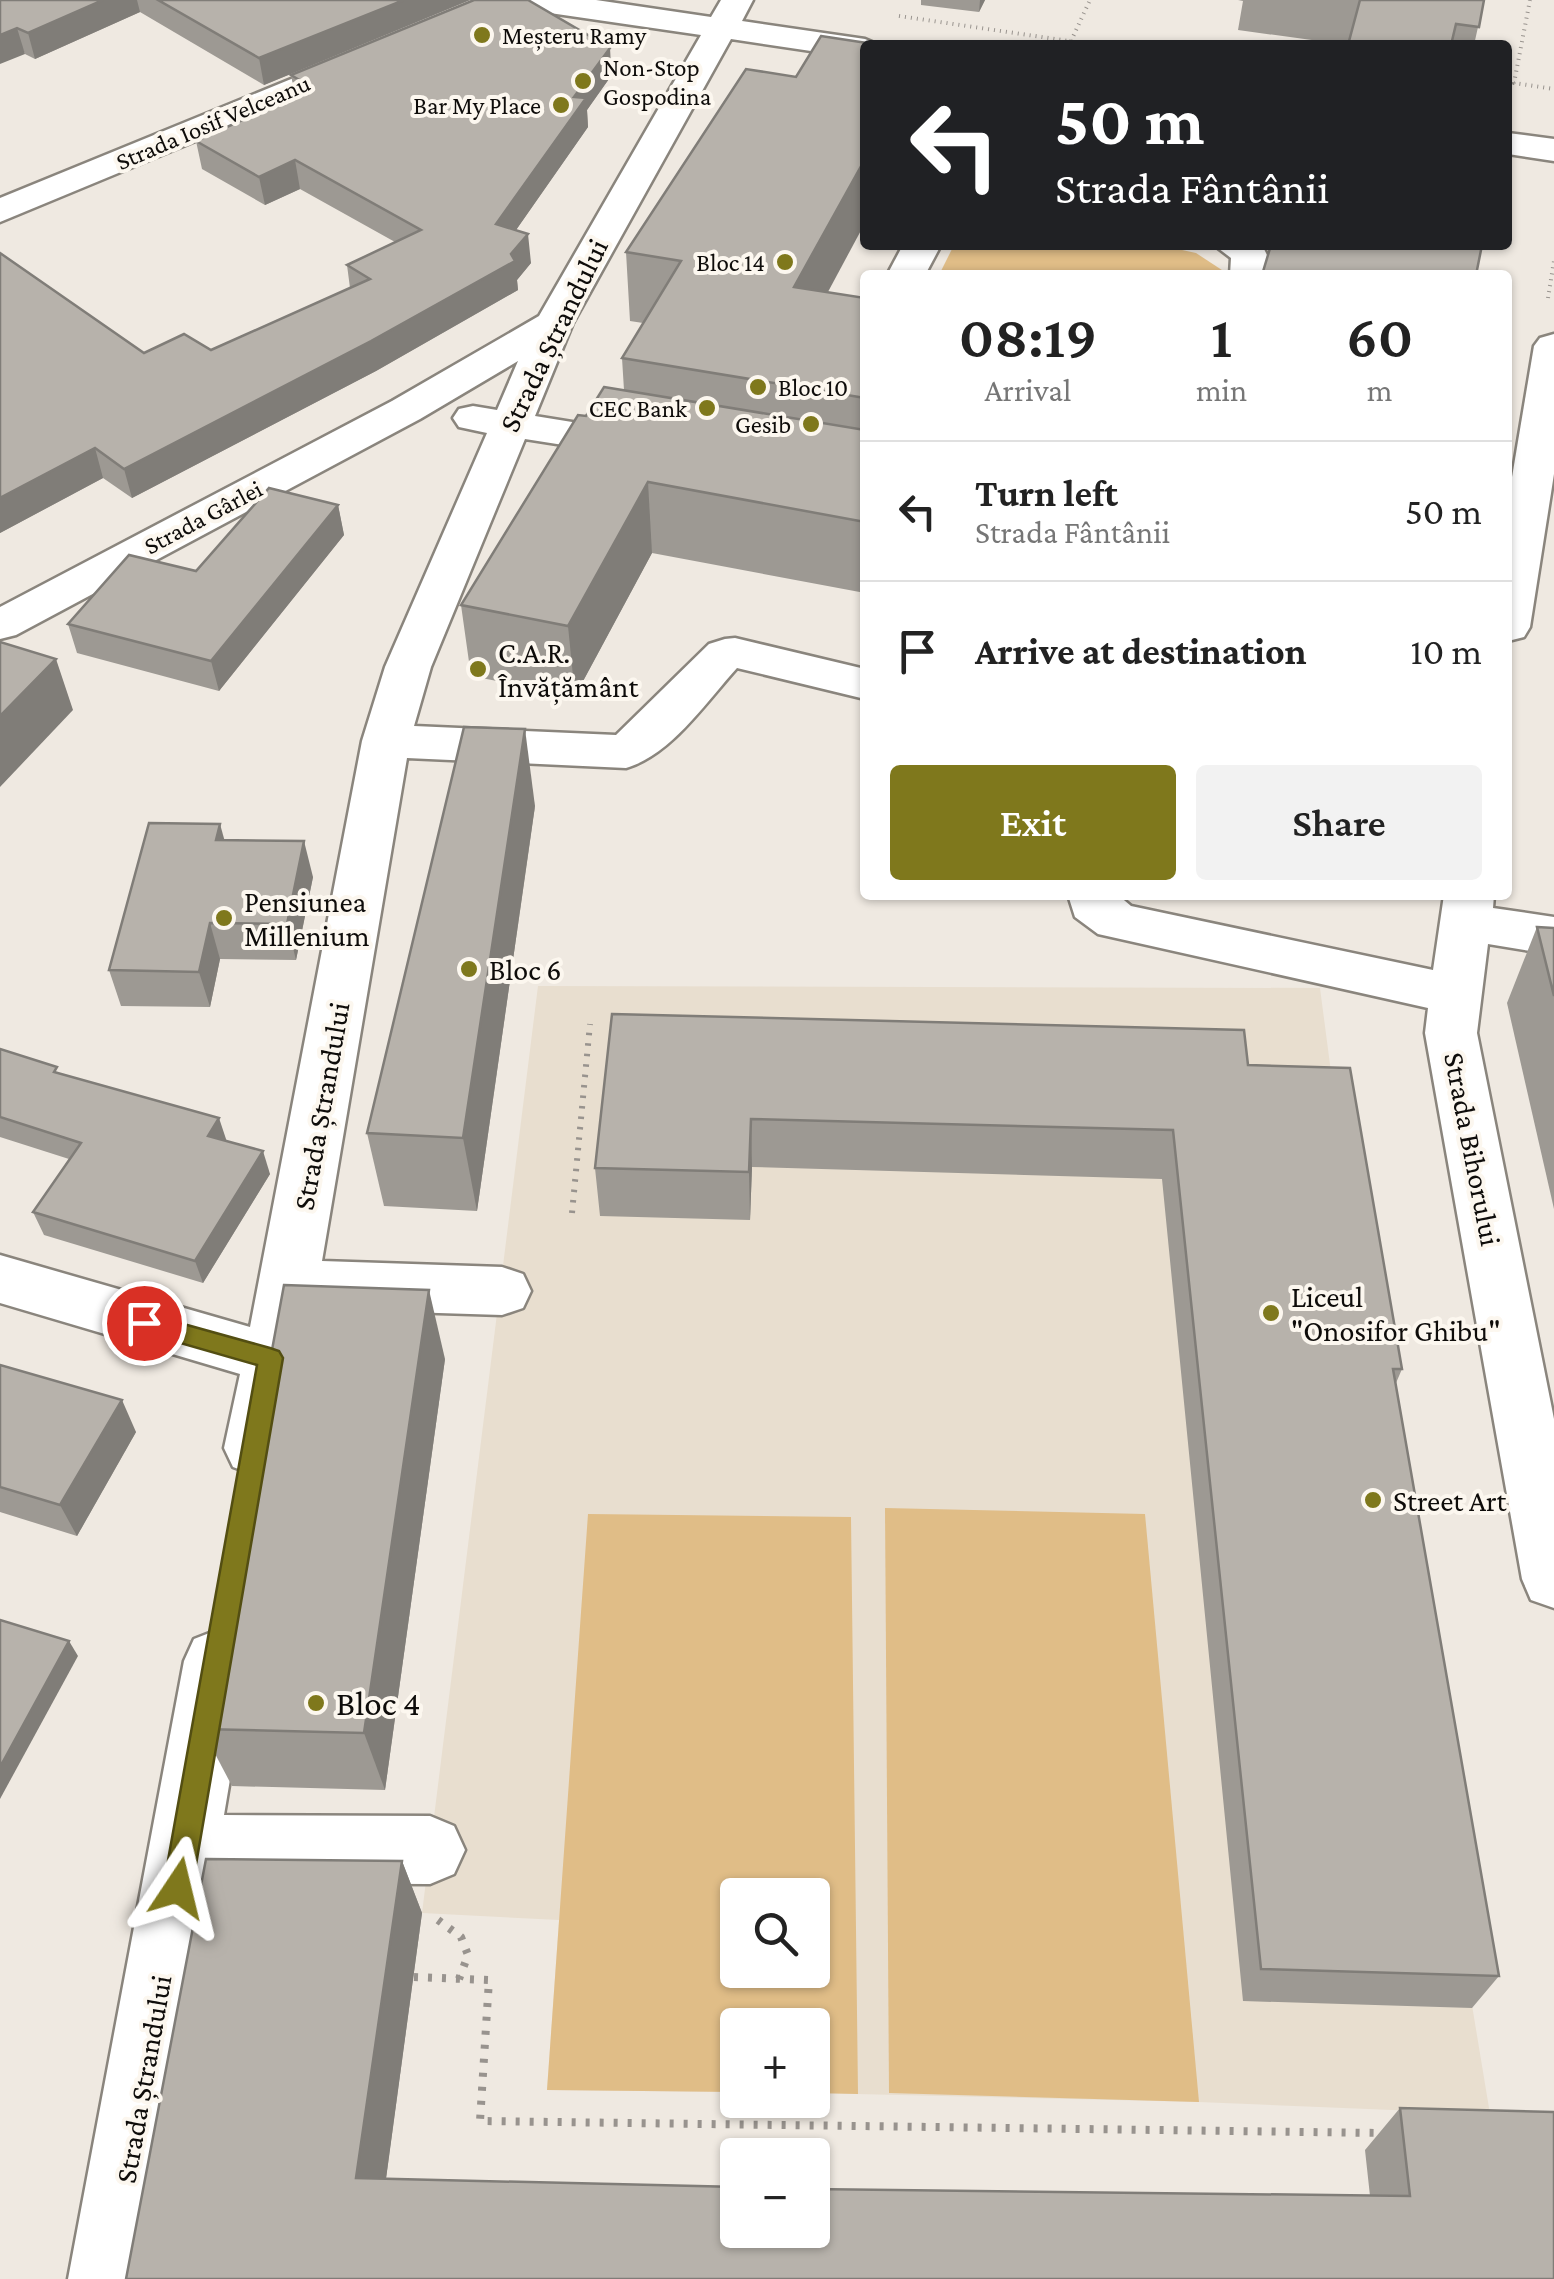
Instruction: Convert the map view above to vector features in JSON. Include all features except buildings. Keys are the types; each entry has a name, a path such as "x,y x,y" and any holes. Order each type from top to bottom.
{"street":[{"path":"432,31 505,1 728,14 860,48"},
{"name":"Strada Ștrandului","path":"246,1496 270,1358 305,1202 386,741 408,667 554,323 728,14"},
{"name":"Strada Iosif Velceanu","path":"0,211 396,46"},
{"path":"1512,145 1554,150"},
{"name":"Strada Gârlei","path":"0,624 406,410 554,323"},
{"path":"1512,591 1554,346"},
{"path":"406,410 509,422 678,452"},
{"path":"1512,614 1553,615"},
{"path":"386,741 626,752 725,654 735,653 860,683"},
{"path":"1093,900 1116,921 1456,994"},
{"path":"1467,908 1554,936"},
{"name":"Strada Bihorului","path":"1467,908 1451,1033 1554,1579"},
{"path":"0,1279 270,1358"},
{"path":"286,1284 502,1291"},
{"name":"Strada Ștrandului","path":"106,2279 226,1613"},
{"path":"184,1849 426,1881"}],"path":[{"path":"1072,40 1090,0"},
{"path":"1530,0 1514,83 1554,89"},
{"path":"892,15 1058,40"},
{"path":"572,1213 590,1024"},
{"path":"426,1881 468,1954 458,1979"},
{"path":"414,1977 489,1980 480,2121 1395,2134"}],"shaded area":[{"path":"952,250 1182,250 1196,253 1222,270 942,270"},
{"path":"538,986 1320,988 1381,1455 1490,2114 830,2093 830,2008 720,2008 720,2092 547,2090 559,1920 422,1913"},
{"path":"885,1508 1145,1514 1199,2102 889,2093"},
{"path":"588,1514 851,1517 858,2094 830,2093 830,2008 720,2008 720,2092 547,2090"}],"place":[{"name":"Meșteru Ramy","path":"482,35"},
{"name":"Non-Stop Gospodina","path":"583,81"},
{"name":"Bar My Place","path":"561,105"},
{"name":"Bloc 14","path":"785,262"},
{"name":"Bloc 10","path":"758,387"},
{"name":"CEC Bank","path":"707,408"},
{"name":"Gesib","path":"811,424"},
{"name":"C.A.R. Învățământ","path":"478,669"},
{"name":"Pensiunea Millenium","path":"224,918"},
{"name":"Bloc 6","path":"469,969"},
{"name":"Liceul \"Onosifor Ghibu\"","path":"1271,1313"},
{"name":"Street Art","path":"1373,1500"},
{"name":"Bloc 4","path":"316,1703"}],"route":[{"path":"144,1323 270,1358 178,1888"}]}
